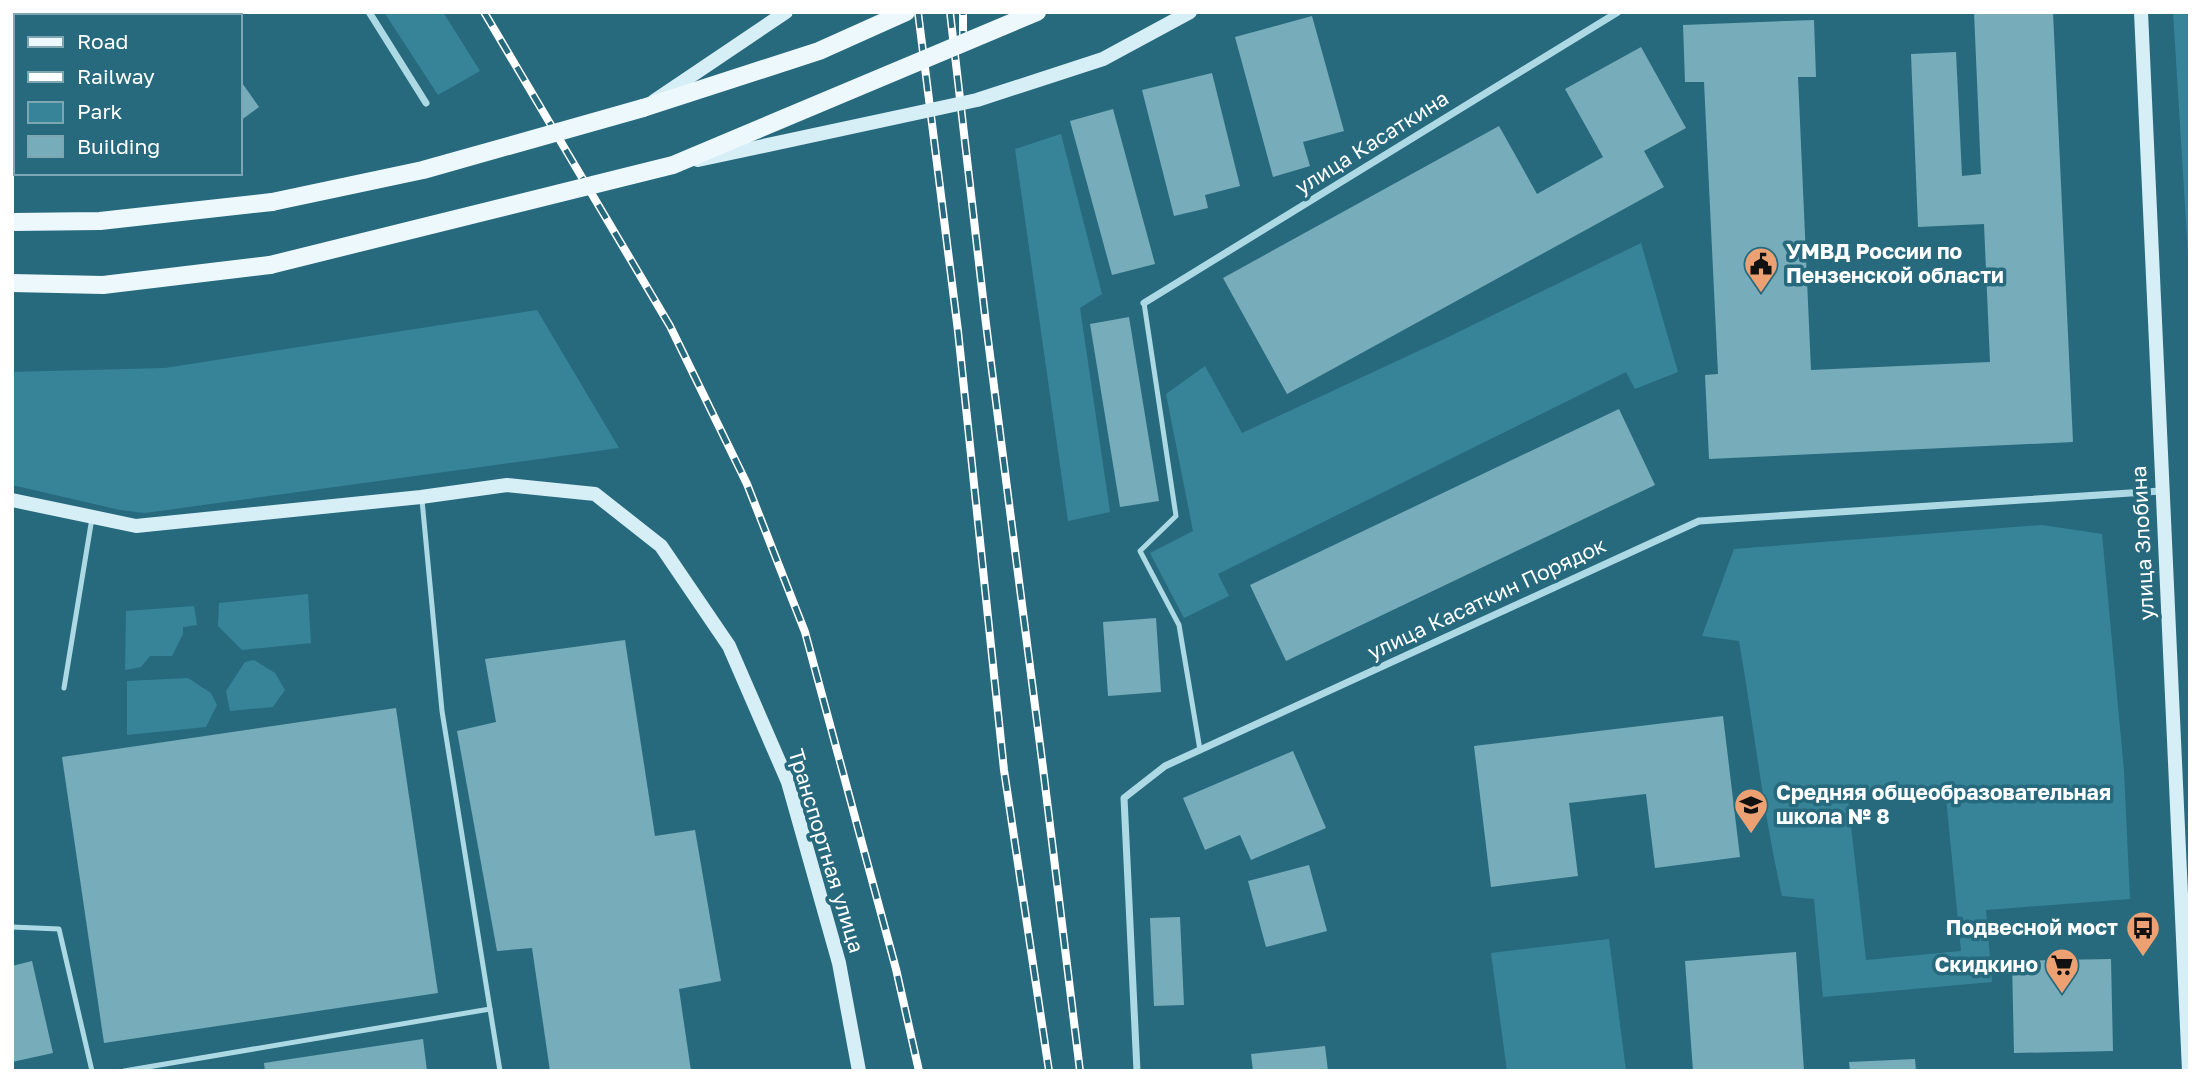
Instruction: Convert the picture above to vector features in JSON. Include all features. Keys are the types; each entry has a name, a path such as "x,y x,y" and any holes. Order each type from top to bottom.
{"main road":[{"path":"643,107 786,12"},
{"path":"12,222 100,221 272,202 423,170 643,107 819,51 905,12"},
{"path":"673,166 1037,12"},
{"path":"12,283 103,285 270,265 673,166 977,100 1103,60 1190,12"},
{"name":"улица Злобина","path":"2141,12 2189,1071"},
{"name":"Транспортная улица","path":"12,500 135,526 421,497 507,485 595,494 661,546 729,646 788,782 839,963 859,1071"}],"street":[{"path":"369,12 426,103"},
{"name":"улица Касаткина","path":"1144,303 1618,12"},
{"name":"улица Касаткин Порядок","path":"1138,1071 1124,797 1165,766 1699,521 2161,491"}],"lane":[{"path":"1144,303 1176,516 1140,551 1179,625 1200,750"},
{"path":"421,497 442,711 500,1071"},
{"path":"64,688 92,518"},
{"path":"12,927 59,929 92,1071"},
{"path":"124,1071 490,1009"}],"green space":[{"path":"384,12 443,12 480,71 438,95"},
{"path":"2173,12 2190,12 2190,286"},
{"path":"1061,134 1102,294 1080,308 1110,512 1068,521 1015,149"},
{"path":"1641,243 1678,372 1635,389 1626,372 1218,574 1229,596 1184,618 1150,553 1193,531 1166,394 1205,366 1242,433"},
{"path":"537,310 619,448 145,513 120,510 12,485 12,372 165,368"},
{"path":"2042,525 2102,534 2124,771 2130,899 1986,910 1992,982 1823,997 1814,899 1782,896 1739,641 1702,636 1734,549","holes":["1945,787 1961,951 1866,960 1848,799"]},
{"path":"308,594 311,643 242,650 218,626 219,603"},
{"path":"194,606 197,625 183,627 183,634 172,656 150,656 141,667 125,670 126,611"},
{"path":"254,660 275,673 285,690 273,707 230,711 226,691 245,662"},
{"path":"188,678 211,693 217,705 206,727 127,735 127,681"},
{"path":"1609,939 1626,1071 1507,1071 1491,953"}],"building":[{"name":"УМВД России по Пензенской области","path":"1974,12 2053,12 2073,442 1709,459 1705,375 1718,374 1704,82 1685,82 1683,25 1814,20 1816,77 1798,77 1811,370 1990,362 1984,224 1918,227 1911,54 1956,52 1962,176 1981,174"},
{"path":"1312,16 1344,131 1303,142 1310,166 1273,177 1235,37"},
{"path":"1641,47 1686,128 1644,151 1664,187 1287,394 1223,278 1499,126 1537,194 1603,157 1565,89"},
{"path":"1212,73 1240,186 1205,195 1208,208 1174,216 1142,90"},
{"path":"242,83 259,107 242,120"},
{"path":"1113,109 1155,264 1112,275 1070,121"},
{"path":"1129,317 1159,501 1120,507 1090,324"},
{"path":"1619,409 1655,485 1286,661 1250,585"},
{"path":"1156,618 1161,692 1108,696 1103,622"},
{"path":"625,640 655,836 695,830 721,981 679,989 691,1071 550,1071 532,948 497,951 457,731 496,722 485,659"},
{"path":"396,708 438,993 104,1043 62,757"},
{"path":"1723,716 1740,857 1655,868 1646,794 1569,803 1578,876 1491,887 1474,746"},
{"path":"1293,751 1326,828 1251,860 1240,835 1205,850 1183,798"},
{"path":"1309,865 1327,931 1266,947 1248,881"},
{"path":"1180,917 1184,1005 1154,1006 1150,918"},
{"path":"1796,952 1804,1071 1693,1071 1685,961"},
{"path":"2111,959 2113,1051 2014,1053 2012,961"},
{"path":"32,961 53,1053 12,1062 12,966"},
{"path":"423,1039 427,1071 265,1071 264,1063"},
{"path":"1325,1046 1328,1071 1253,1071 1251,1054"},
{"path":"1915,1059 1916,1071 1850,1071 1849,1062"}],"railway":[{"path":"484,12 670,326 747,484 805,632 896,969 919,1071"},
{"path":"918,12 958,331 1004,770 1049,1071"},
{"path":"950,12 986,324 1080,1071"},
{"path":"963,12 963,47"}],"place":[{"name":"УМВД России по Пензенской области","path":"1761,294"},
{"name":"Средняя общеобразовательная школа № 8","path":"1751,835"},
{"name":"Подвесной мост","path":"2143,958"},
{"name":"Скидкино","path":"2062,995"}]}
